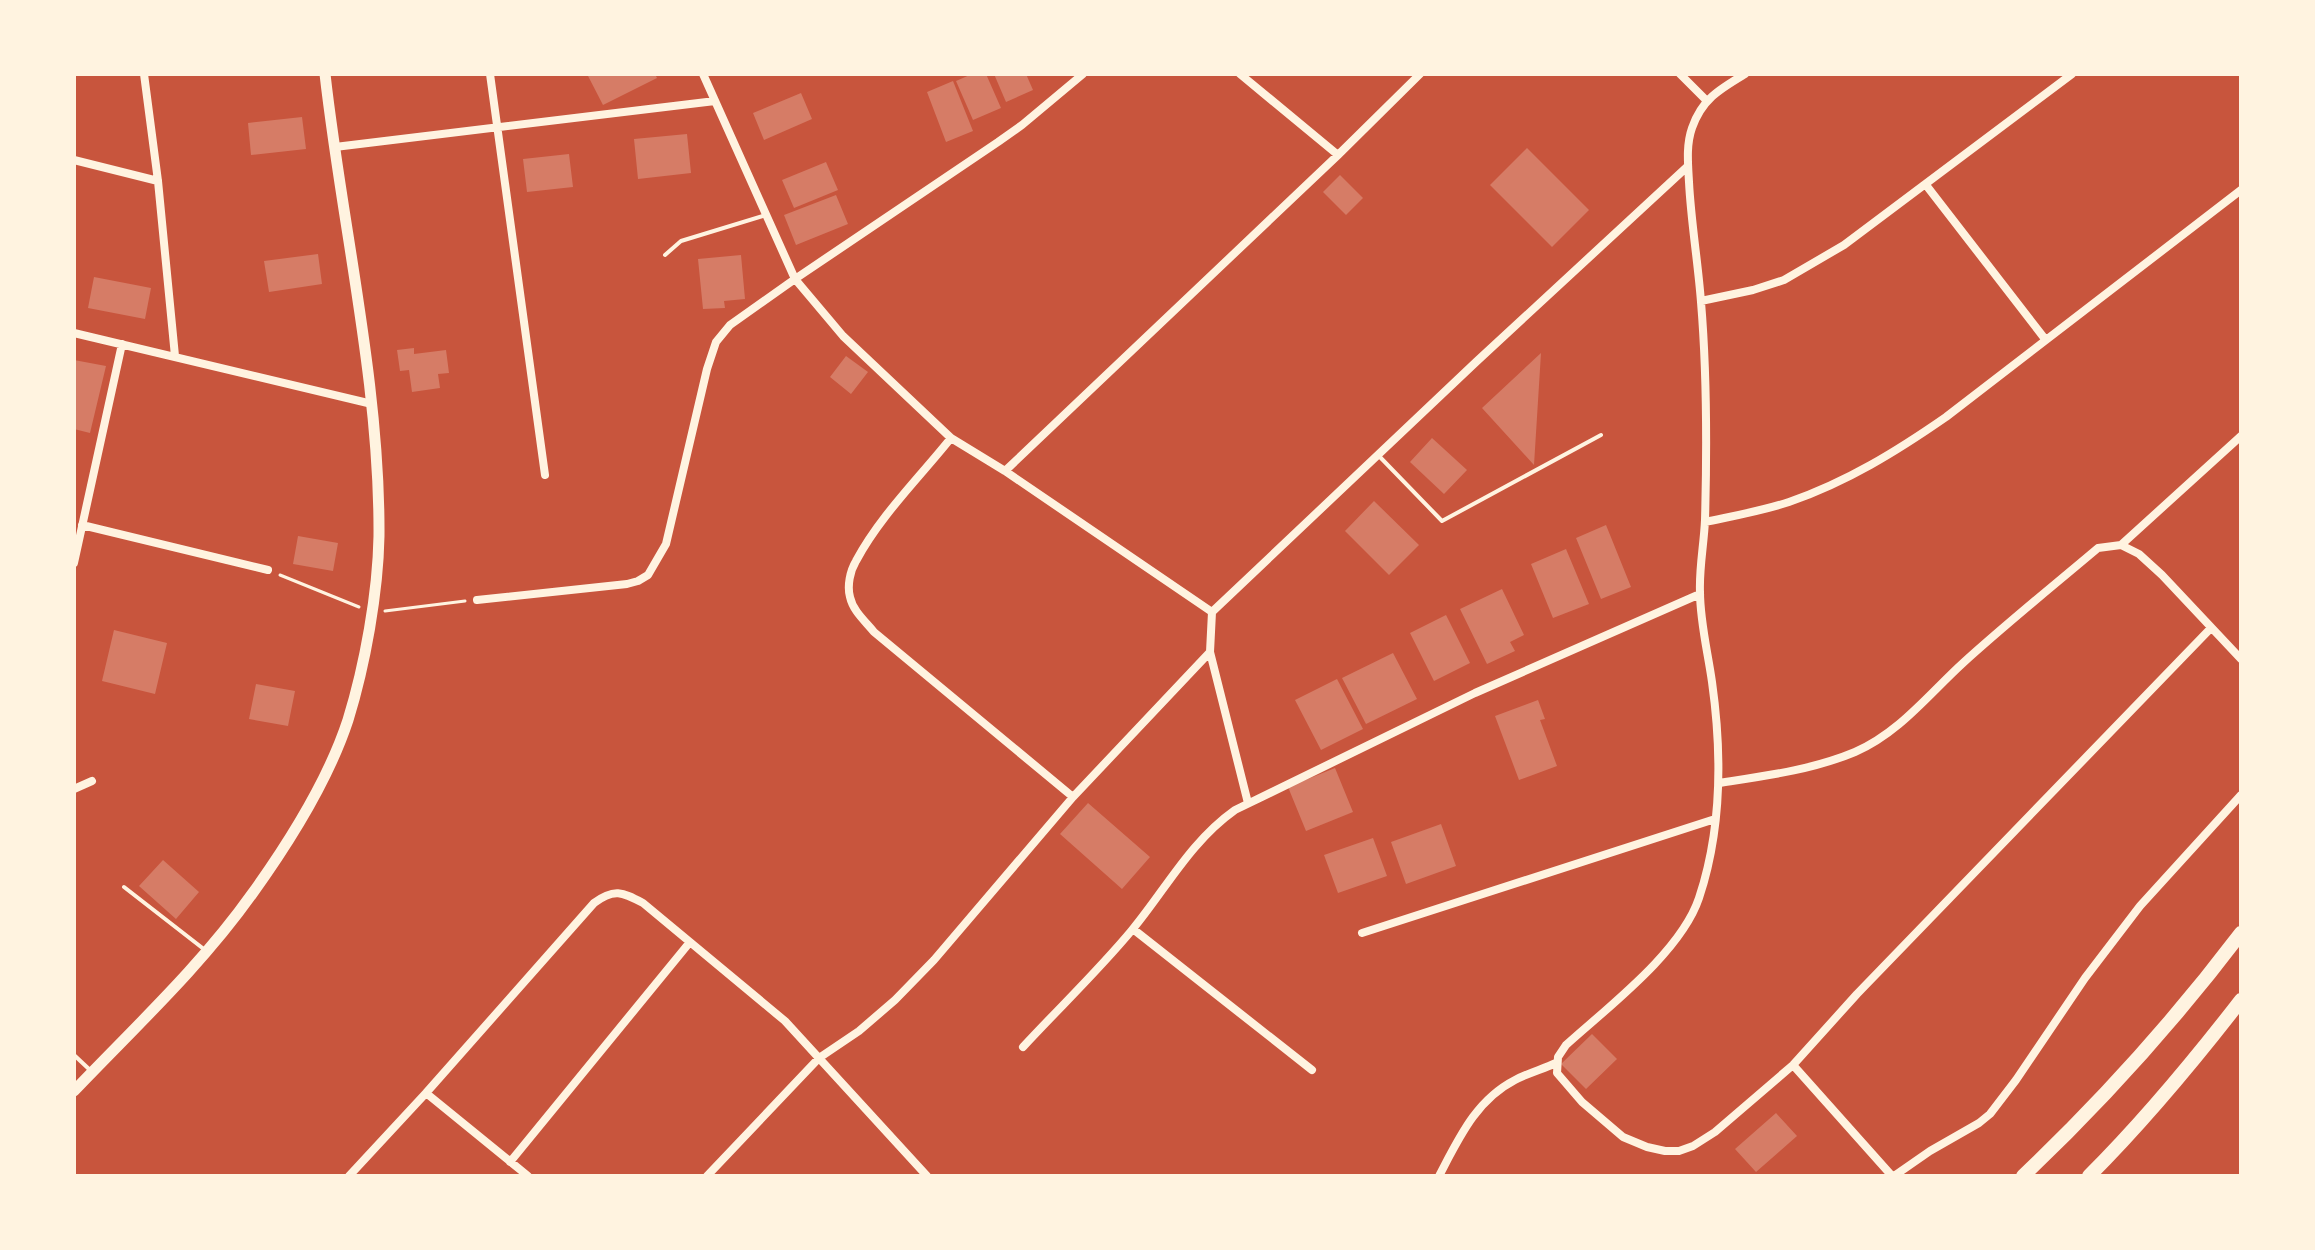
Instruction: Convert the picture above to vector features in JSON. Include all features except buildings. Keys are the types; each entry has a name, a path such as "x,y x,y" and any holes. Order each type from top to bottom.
{"highway":[{"path":"2023,1176 2159,1036 2241,933"},
{"path":"2089,1176 2193,1062 2241,1000"}],"street":[{"path":"144,74 175,356"},
{"path":"74,1091 207,951 251,896 280,854 331,763 348,720 372,612 379,538 372,404 325,74"},
{"path":"490,74 545,475"},
{"path":"703,74 795,279 843,336 951,438 1005,471 1212,612"},
{"path":"477,600 627,584 648,575 666,544 707,369 716,342 730,325 1010,134 1083,74"},
{"path":"1240,74 1338,155"},
{"path":"1005,471 1420,74"},
{"path":"1680,74 1706,100"},
{"path":"1745,74 1706,100 1691,129 1688,143 1690,215 1701,301 1705,406 1705,522 1700,594 1718,729 1719,783 1707,865 1698,900 1686,924 1644,973 1566,1045 1558,1057 1557,1073 1567,1087 1623,1137 1647,1147 1679,1151 1715,1132 1793,1065 1857,994 2211,628"},
{"path":"1701,301 1784,280 1844,245 2072,74"},
{"path":"335,147 715,101"},
{"path":"74,160 158,181"},
{"path":"1248,803 1210,652 1212,612 1688,166"},
{"path":"1926,185 2045,339"},
{"path":"1705,522 1788,502 1846,479 1899,450 2241,190"},
{"path":"74,333 372,404"},
{"path":"74,563 78,524 122,344"},
{"path":"2121,545 2241,436"},
{"path":"951,438 885,519 855,562 849,580 849,596 856,612 874,632 1073,797"},
{"path":"78,524 268,570"},
{"path":"1719,783 1828,762 1883,737 1962,664 2098,548 2121,545 2139,554 2241,659"},
{"path":"1023,1047 1133,929 1197,843 1218,822 1248,803 1475,693 1700,594"},
{"path":"707,1176 819,1058 859,1031 925,970 1073,797 1210,652"},
{"path":"74,789 92,781"},
{"path":"1793,1065 1893,1176 1990,1114 2085,978 2140,906 2241,795"},
{"path":"1362,933 1715,819"},
{"path":"349,1176 594,903 613,892 626,894 643,903 785,1021 927,1176"},
{"path":"1133,929 1312,1070"},
{"path":"510,1162 690,942"},
{"path":"1439,1176 1464,1128 1488,1099 1515,1080 1556,1063"},
{"path":"426,1093 528,1176"}],"lane":[{"path":"665,255 681,241 766,215"},
{"path":"1378,455 1442,521 1601,435"},
{"path":"124,887 207,951"},
{"path":"74,1055 92,1072"}],"path":[{"path":"268,570 372,612 477,600"}]}
